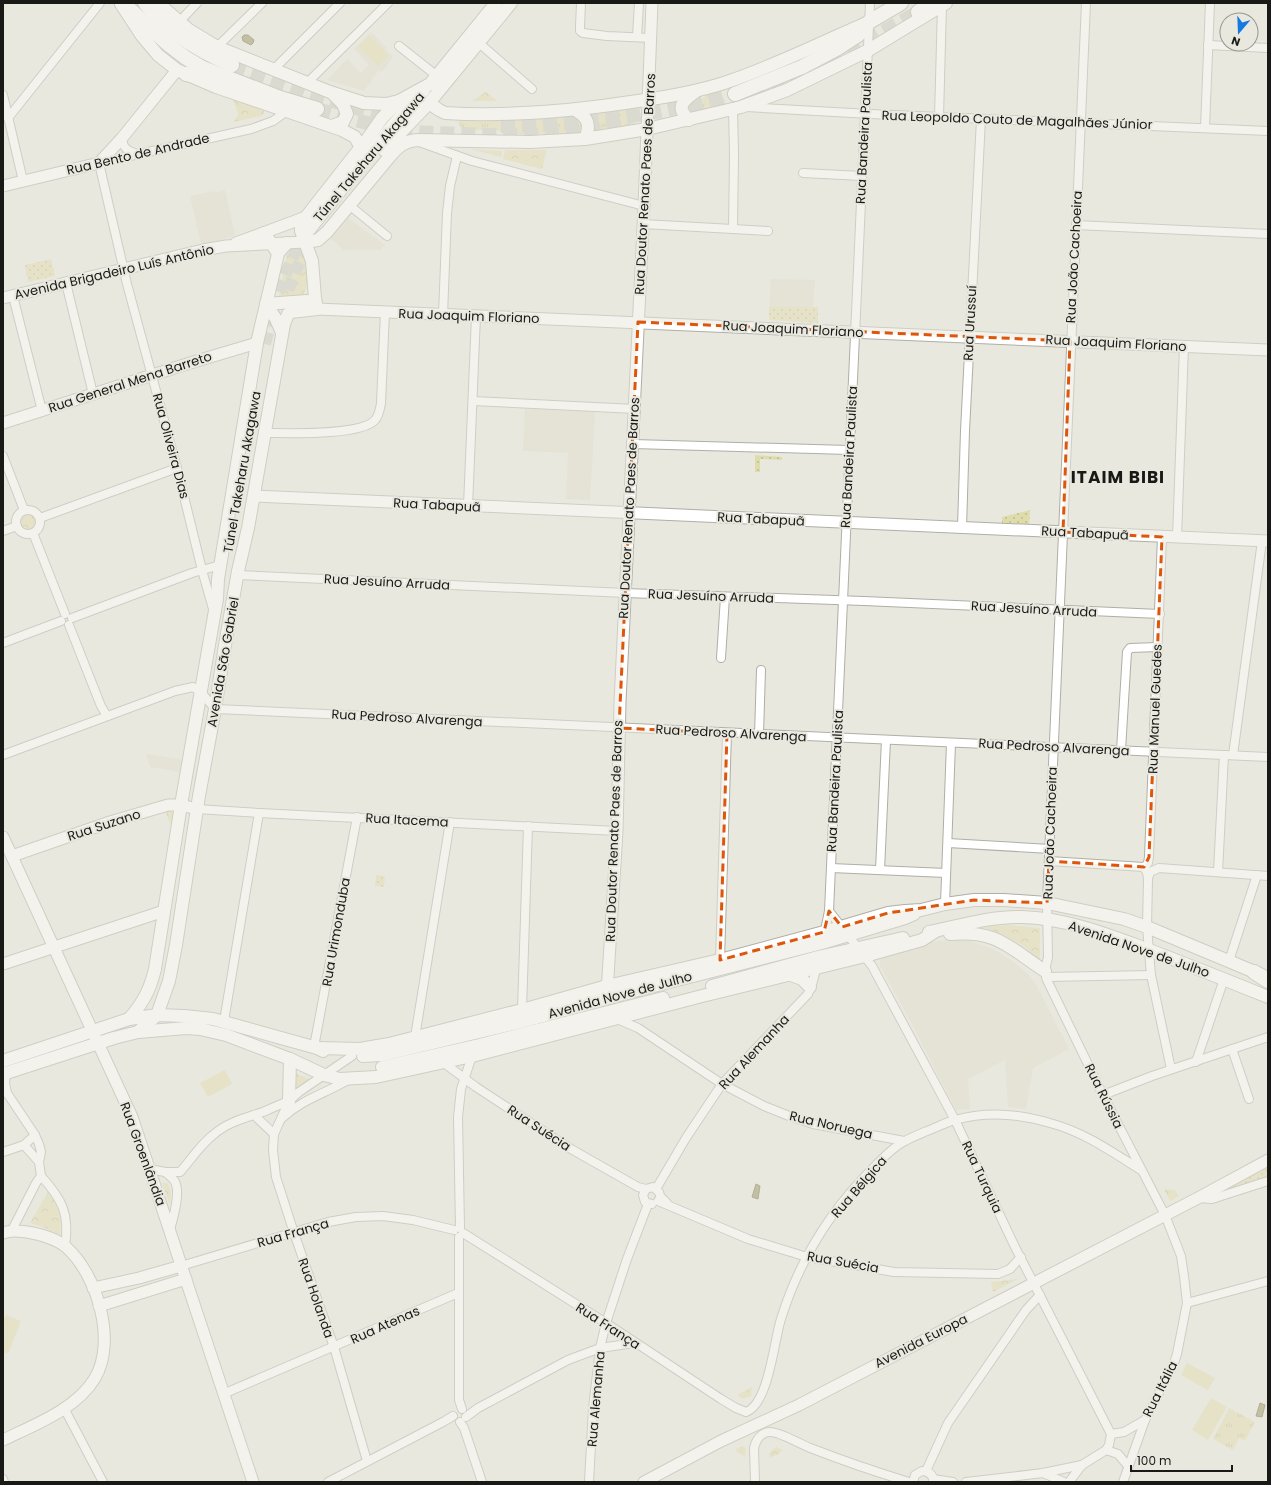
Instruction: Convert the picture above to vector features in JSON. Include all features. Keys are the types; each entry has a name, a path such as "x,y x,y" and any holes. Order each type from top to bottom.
{"highway":[{"path":"122,3 134,12 153,32 186,58 275,102"},
{"path":"145,3 156,16 177,35 203,52 232,65"},
{"path":"735,94 802,67 832,51 850,41 869,22 901,3"},
{"path":"918,12 940,4"},
{"path":"182,72 200,76 275,102 317,109"},
{"path":"1254,972 1268,981"}],"main road":[{"path":"122,3 142,36 158,55 182,72"},
{"path":"158,3 202,40 217,47 330,92 364,103 386,104 399,101"},
{"name":"Túnel Takeharu Akagawa","path":"496,3 434,80 392,126 312,232 384,150 429,103 512,3"},
{"path":"305,242 313,241 322,237 398,146 404,143 417,140 530,142 585,139 648,129 737,108 787,90 868,51 940,4"},
{"path":"429,103 439,110 453,113 500,114 575,110 649,100 698,91 745,76 869,22"},
{"path":"282,333 276,319 266,304 305,301 316,303 312,261 301,231 301,226 306,217 361,148 382,118 399,101 434,80"},
{"path":"689,120 682,113 682,105 686,99 698,91"},
{"path":"330,92 343,104 347,114 343,122 332,126"},
{"path":"275,102 286,111 342,130 354,137 361,148"},
{"path":"575,110 582,114 588,122 588,130 585,139"},
{"path":"264,233 275,248 287,243"},
{"name":"Avenida São Gabriel","path":"129,1019 146,997 155,969 181,805 202,692 220,565 265,344 266,304 275,248"},
{"name":"Avenida São Gabriel","path":"138,1032 157,1015 169,981 226,639 254,496 282,333 286,319 291,312 316,303"},
{"path":"265,344 261,340 264,330 271,329 282,333"},
{"name":"Túnel Takeharu Akagawa","path":"238,573 238,553 265,344"},
{"name":"Túnel Takeharu Akagawa","path":"216,599 222,580 231,535 265,344"},
{"name":"Avenida Nove de Julho","path":"316,1048 360,1049 415,1037 522,1010 607,992 823,938 845,931 888,913 921,910 945,904 974,900 1047,902 1099,913 1147,927 1268,977"},
{"name":"Avenida Nove de Julho","path":"4,1069 138,1032 172,1028 200,1029 226,1035 290,1059 324,1075 340,1079 376,1077 472,1056 615,1015 817,962 994,918 1021,917 1048,919 1071,924 1112,936 1224,978 1268,997"},
{"path":"933,933 966,933 991,937 1015,949 1045,974"},
{"name":"Avenida Nove de Julho","path":"4,1069 93,1031 129,1019 157,1015 184,1016 224,1021 330,1053 352,1056 382,1054 521,1022 607,992 720,960 823,938"},
{"name":"Avenida Nove de Julho","path":"349,1079 370,1070 479,1045 615,1015 632,1015 702,996 791,975 817,962"},
{"path":"791,975 802,979 810,987"},
{"path":"163,998 170,1006 184,1016"},
{"path":"289,1101 290,1059"}],"street":[{"path":"8,118 100,3"},
{"path":"179,22 197,3"},
{"path":"217,47 262,3"},
{"path":"274,69 340,3"},
{"path":"308,83 388,3"},
{"path":"581,3 580,31 583,33 651,38"},
{"path":"637,37 639,3"},
{"name":"Rua Doutor Renato Paes de Barros","path":"615,1015 608,1002 607,992 617,831 624,593 630,513 635,409 648,129 652,3"},
{"name":"Rua Bandeira Paulista","path":"823,938 829,911 838,737 842,600 870,3"},
{"name":"Rua João Cachoeira","path":"1045,974 1048,957 1047,902 1070,341 1086,3"},
{"path":"1205,128 1210,3"},
{"path":"939,117 940,4"},
{"path":"479,43 532,89"},
{"path":"1208,45 1268,48"},
{"path":"399,46 434,80"},
{"path":"99,163 182,72"},
{"path":"3,95 23,181"},
{"path":"272,121 275,102"},
{"path":"733,229 734,154 737,108"},
{"name":"Rua Leopoldo Couto de Magalhães Júnior","path":"737,108 1268,131"},
{"name":"Rua Bento de Andrade","path":"3,186 251,129 272,121 286,111"},
{"name":"Rua Urussuí","path":"962,528 981,119"},
{"path":"122,138 126,149 139,154"},
{"path":"417,140 457,156 644,206"},
{"path":"443,315 447,213 450,186 457,156 453,146 456,141"},
{"name":"Rua Oliveira Dias","path":"99,163 123,269 214,612"},
{"path":"803,173 862,176"},
{"path":"349,205 388,235"},
{"name":"Avenida Brigadeiro Luís Antônio","path":"8,297 203,250 226,246 306,217"},
{"path":"643,224 768,231"},
{"path":"1076,226 1268,234"},
{"path":"287,243 305,242"},
{"name":"Avenida Brigadeiro Luís Antônio","path":"226,246 275,248"},
{"path":"66,283 93,394"},
{"path":"8,297 42,411"},
{"name":"Rua Joaquim Floriano","path":"316,303 385,312 443,315 970,336 1268,350"},
{"path":"265,433 320,432 355,429 364,427 376,420 381,403 385,312"},
{"path":"468,506 476,316"},
{"name":"Rua General Mena Barreto","path":"3,423 152,375 265,344"},
{"path":"1177,537 1184,346"},
{"path":"473,401 635,409"},
{"path":"633,444 849,450"},
{"path":"3,456 24,510"},
{"path":"40,518 177,468"},
{"name":"Rua Tabapuã","path":"254,496 1265,541"},
{"path":"24,510 33,511 40,518 40,526 33,533 23,533 17,526 17,517 24,510"},
{"path":"3,531 17,526"},
{"path":"33,533 98,700 107,716"},
{"name":"Rua Manuel Guedes","path":"1162,537 1147,927 1151,975 1171,1069"},
{"path":"1218,872 1228,755 1265,541"},
{"path":"3,643 202,570 220,565"},
{"name":"Rua Jesuíno Arruda","path":"238,573 624,593 842,600 1060,611 1160,614"},
{"path":"721,658 725,597"},
{"path":"1121,750 1127,652 1130,648 1158,647"},
{"path":"759,734 761,670"},
{"path":"3,755 184,688 193,687 202,692 215,709"},
{"name":"Rua Pedroso Alvarenga","path":"215,709 1268,757"},
{"path":"720,960 727,733"},
{"path":"880,870 886,740"},
{"path":"945,904 951,743"},
{"name":"Rua Suzano","path":"12,856 138,813 168,805 181,805 197,809"},
{"name":"Rua Itacema","path":"197,809 259,814 617,831"},
{"path":"224,1021 259,814"},
{"name":"Rua Urimonduba","path":"316,1048 357,818"},
{"path":"415,1037 450,822"},
{"path":"522,1010 528,826"},
{"name":"Rua Groenlândia","path":"3,837 132,1117 253,1482"},
{"path":"948,843 1050,849"},
{"path":"1049,861 1148,870 1159,868 1268,876"},
{"path":"831,868 946,873"},
{"path":"1229,961 1257,875"},
{"path":"3,964 164,911"},
{"path":"829,911 845,931"},
{"name":"Rua Turquia","path":"845,931 862,952 954,1120 1020,1257 1111,1434"},
{"name":"Rua Alemanha","path":"658,1195 686,1138 722,1084 802,1001 810,987 823,938"},
{"path":"1045,974 1151,975"},
{"name":"Rua Rússia","path":"1045,974 1103,1095 1165,1215"},
{"path":"1196,1062 1224,978"},
{"name":"Rua Noruega","path":"615,1015 638,1028 722,1084 764,1106 812,1124 904,1141"},
{"path":"632,1015 638,1028"},
{"path":"1103,1095 1171,1069 1268,1037"},
{"path":"1232,1049 1249,1099"},
{"path":"150,1168 165,1172 180,1172 213,1134 237,1120 289,1101 299,1092 352,1056"},
{"path":"472,1056 464,1078 459,1101 458,1117 459,1400 460,1417 482,1482"},
{"name":"Rua Suécia","path":"444,1062 464,1078 571,1149 642,1190"},
{"path":"4,1069 7,1098 35,1135 41,1152 39,1162 41,1176 56,1192 63,1209 68,1232 66,1246"},
{"path":"279,1122 297,1105 349,1079"},
{"name":"Rua Holanda","path":"289,1101 274,1134 273,1150 276,1177 334,1347 367,1461"},
{"path":"254,1115 274,1134"},
{"name":"Rua Bélgica","path":"754,1408 762,1394 780,1320 807,1256 829,1221 863,1178 890,1151 904,1141 954,1120 979,1116 1011,1115 1051,1123 1088,1138 1142,1171"},
{"path":"3,1152 24,1145 35,1135"},
{"path":"24,1145 39,1162"},
{"name":"Avenida Europa","path":"644,1482 721,1441 799,1405 1198,1198 1268,1160"},
{"path":"165,1172 172,1178 176,1186 176,1203 170,1230"},
{"path":"3,1440 64,1408 84,1392 90,1386 99,1370 104,1353 104,1324 99,1306 93,1288 78,1260 66,1246 38,1235 7,1232 41,1176"},
{"path":"1198,1198 1212,1199 1268,1181"},
{"path":"653,1187 658,1195 652,1204 648,1204 645,1202 642,1190 653,1187"},
{"name":"Rua Suécia","path":"658,1195 667,1204 688,1215 748,1239 807,1256 894,1272 983,1275 998,1274 1006,1272 1020,1257"},
{"name":"Rua Alemanha","path":"589,1482 593,1408 600,1352 606,1323 627,1259 648,1204"},
{"name":"Rua Itália","path":"1111,1434 1124,1432 1145,1420 1173,1366 1177,1354 1187,1303 1181,1256 1165,1215"},
{"name":"Rua França","path":"181,1266 328,1222 356,1217 383,1216 413,1220 459,1232 606,1323 736,1408 746,1412 754,1408"},
{"path":"93,1288 139,1278 181,1266"},
{"path":"99,1306 186,1279"},
{"path":"1187,1303 1268,1281"},
{"name":"Rua Atenas","path":"223,1394 458,1293"},
{"path":"931,1476 930,1462 948,1423 1026,1310 1040,1295"},
{"path":"328,1482 443,1422 460,1417 478,1408 568,1360 584,1354 600,1352 634,1342"},
{"path":"64,1408 103,1482"},
{"path":"1123,1482 1145,1420"},
{"path":"755,1482 755,1443 760,1435 768,1432 774,1432 855,1466 895,1478 911,1481 918,1472 953,1482"},
{"path":"966,1482 1043,1473 1082,1465 1106,1450 1109,1445 1111,1434"},
{"path":"1106,1450 1118,1454 1128,1466"},
{"path":"1069,1482 1082,1465"},
{"path":"1043,1473 1064,1482"}],"highlighted area":[{"path":"638,322 1070,341 1063,532 1162,537 1149,857 1144,867 1049,861 1047,903 974,900 888,913 842,927 829,911 824,932 720,960 727,733 619,728"}],"shaded area":[{"path":"371,32 387,48 386,50 393,57 382,72 379,70 364,91 327,80 347,59 361,73 369,65 354,49"},
{"path":"244,35 248,35 254,40 251,45 243,41 242,37"},
{"path":"225,190 235,236 201,244 190,196"},
{"path":"348,218 385,245 380,250 344,250 331,239"},
{"path":"771,279 815,280 813,308 769,307"},
{"path":"525,409 595,412 590,500 566,499 568,453 523,451"},
{"path":"146,754 184,760 182,772 150,767"},
{"path":"957,939 970,941 995,950 1014,962 1028,974 1036,984 1069,1049 1033,1068 1026,1109 1008,1107 1005,1060 968,1079 970,1109 956,1110 880,966 880,959 933,942"},
{"path":"756,1184 760,1186 758,1199 752,1197"},
{"path":"1260,1403 1265,1405 1262,1417 1256,1416"}],"green space":[{"path":"369,36 389,56 378,66 358,47"},
{"path":"715,91 719,107 691,114 686,110 688,102 704,98 708,93"},
{"path":"486,92 497,101 472,101"},
{"path":"233,99 264,110 264,114 234,122 238,114"},
{"path":"631,105 634,124 612,128 563,133 513,134 496,130 463,130 458,123 460,119"},
{"path":"471,149 502,151 501,157"},
{"path":"505,150 547,150 542,169 503,159"},
{"path":"292,250 299,251 306,261 308,268 307,284 302,296 281,298 279,296 287,254"},
{"path":"51,259 55,276 28,282 25,265"},
{"path":"769,307 818,307 818,323 769,320"},
{"path":"755,455 782,457 782,460 760,459 760,472 755,472"},
{"path":"1030,510 1029,525 1002,523 1002,517"},
{"path":"28,514 34,516 36,522 34,528 28,530 22,528 20,522 22,516"},
{"path":"180,806 177,824 170,823 164,808"},
{"path":"376,875 385,876 384,887 375,886"},
{"path":"1007,925 1040,928 1040,964 1034,958 1034,955 1017,942 983,927"},
{"path":"225,1070 232,1084 208,1097 200,1083"},
{"path":"294,1073 310,1079 295,1091"},
{"path":"1268,1168 1268,1178 1222,1192 1221,1190"},
{"path":"162,1183 167,1183 170,1189 170,1205"},
{"path":"1164,1189 1175,1190 1179,1196 1170,1201"},
{"path":"48,1192 57,1207 60,1223 60,1235 46,1228 30,1223"},
{"path":"1018,1279 993,1292 991,1282"},
{"path":"6,1315 21,1321 8,1354 3,1352 3,1321"},
{"path":"1187,1363 1215,1378 1208,1390 1181,1375"},
{"path":"752,1387 751,1396 742,1399 737,1395"},
{"path":"1211,1398 1227,1407 1208,1440 1192,1430"},
{"path":"1229,1408 1255,1422 1245,1441 1239,1438 1233,1450 1213,1439"},
{"path":"742,1446 746,1448 745,1457 735,1450"},
{"path":"776,1447 783,1450 777,1455 769,1458 770,1452"}],"tunnel":[{"path":"712,109 728,105 792,79 883,32 918,12"},
{"path":"232,65 334,101 396,118"},
{"path":"501,126 586,122 670,109 725,96"},
{"path":"317,109 379,126 422,132 481,135 542,135 623,127"},
{"path":"265,344 286,274 298,247 306,234"},
{"path":"288,290 297,268 311,242"}],"district":[{"name":"ITAIM BIBI","path":"1118,477"}]}
